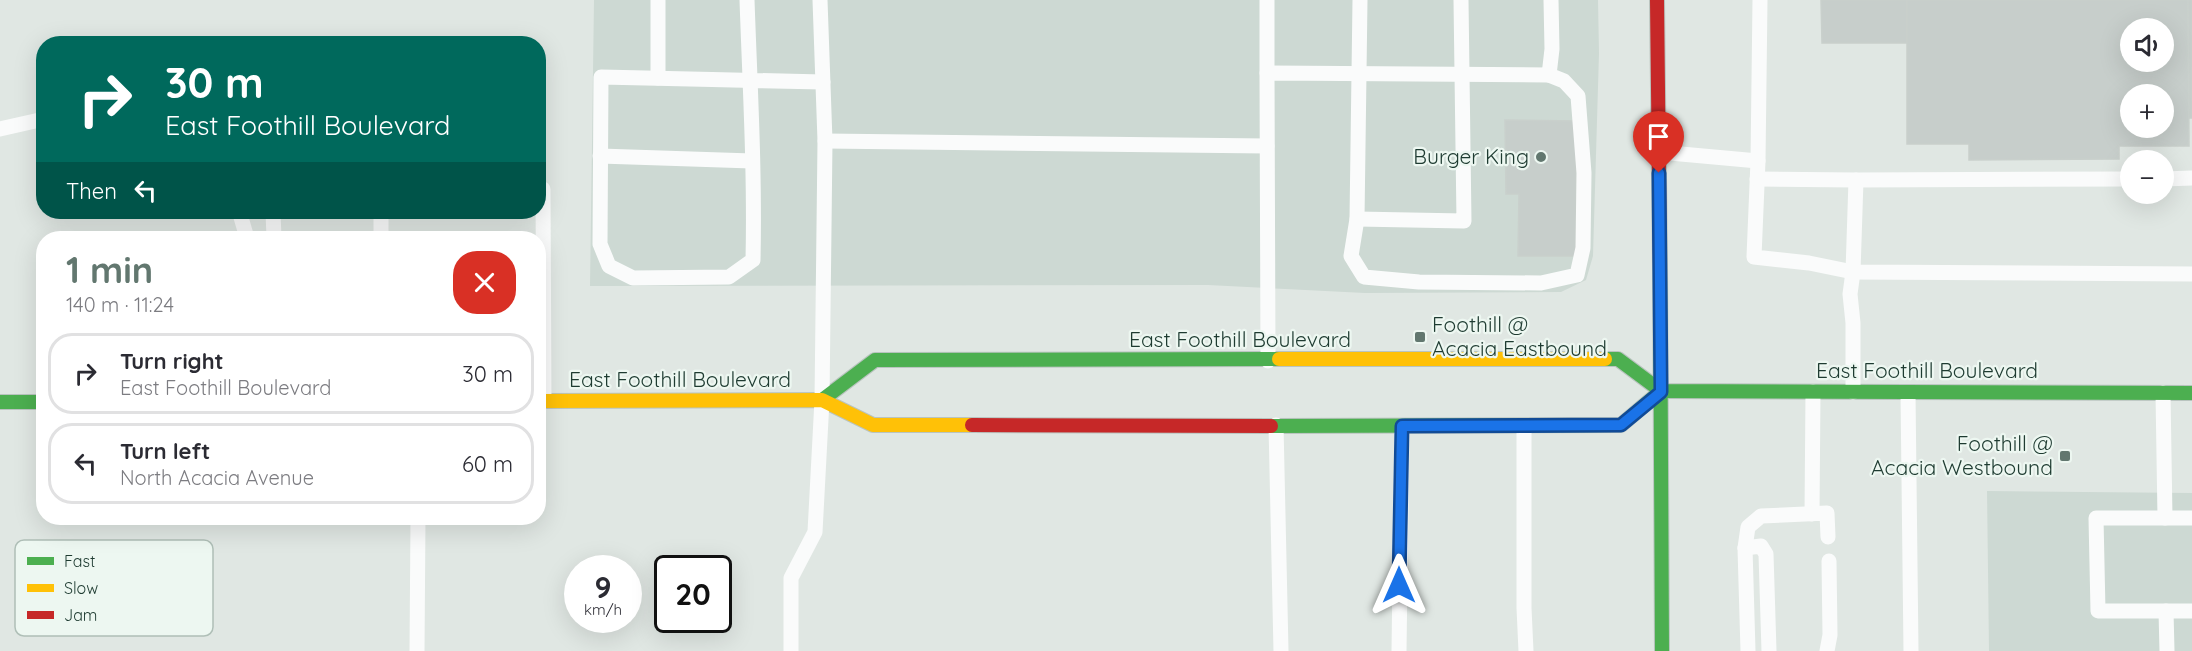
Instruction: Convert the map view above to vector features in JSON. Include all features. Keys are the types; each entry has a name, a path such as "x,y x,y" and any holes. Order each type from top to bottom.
{"main road":[{"path":"1657,0 1662,651"},
{"name":"East Foothill Boulevard","path":"822,400 875,360 1618,359 1661,392 2192,393"},
{"name":"East Foothill Boulevard","path":"546,401 822,400 873,425 1524,426 1621,425 1661,392"},
{"path":"0,402 36,402"}],"lane":[{"path":"657,0 658,78"},
{"path":"747,0 750,80 754,242 753,260 729,277 633,278 609,266 600,244 601,77 750,80 823,82"},
{"path":"791,651 791,578 815,532 822,400 825,141 820,0"},
{"path":"1267,0 1268,361"},
{"path":"1268,73 1360,74 1462,75 1549,75 1564,81 1578,96 1584,173 1584,248 1577,275 1541,283 1419,282 1364,277 1351,256 1358,219 1360,74 1360,0"},
{"path":"1358,219 1464,221 1461,0"},
{"path":"1549,75 1552,49 1551,0"},
{"path":"1760,0 1754,257 1809,263 1853,272 2192,274"},
{"path":"0,129 36,121"},
{"path":"825,141 1267,146"},
{"path":"1659,152 1758,161"},
{"path":"599,162 752,161"},
{"path":"2174,178 2192,178"},
{"path":"1757,179 2120,179"},
{"path":"1853,392 1853,323 1850,294 1853,272 1856,180"},
{"path":"1812,514 1813,392"},
{"path":"1908,393 1911,651"},
{"path":"2163,393 2165,518"},
{"path":"1276,425 1281,651"},
{"path":"1399,651 1402,426"},
{"path":"1524,426 1526,651"},
{"path":"1748,651 1745,548 1748,527 1761,516 1827,513 1828,537"},
{"path":"2192,518 2096,518 2098,611 2192,611"},
{"path":"417,651 418,525"},
{"path":"1745,548 1761,546 1766,554 1769,651"},
{"path":"1827,651 1830,635 1829,561"},
{"path":"2166,612 2167,651"}],"shaded area":[{"path":"594,0 1598,0 1599,53 1593,256 1586,280 1561,292 1365,293 1208,285 590,286"},
{"path":"1987,491 2192,493 2192,651 1989,651"}],"building":[{"path":"1821,0 1907,0 1907,43 1822,43"},
{"path":"1907,0 2188,0 2189,146 2119,146 2119,159 1969,160 1969,144 1907,144"},
{"path":"2188,0 2192,0 2192,118 2189,118"},
{"name":"Burger King","path":"1505,120 1576,121 1576,256 1518,256 1519,194 1506,194"}],"traffic: fast":[{"path":"1660,267 1662,651"},
{"path":"822,400 875,360 1279,359"},
{"path":"1605,359 1618,359 1661,391 2192,393"},
{"path":"1271,426 1621,425 1661,391"},
{"path":"0,402 36,402"}],"traffic: slow":[{"path":"1279,359 1605,359"},
{"path":"546,401 822,400 873,425 972,425"}],"traffic: jam":[{"path":"1657,0 1660,267"},
{"path":"972,425 1271,426"}],"place":[{"name":"Burger King","path":"1541,157"},
{"name":"Foothill @ Acacia Eastbound","path":"1420,337"},
{"name":"Foothill @ Acacia Westbound","path":"2065,456"}],"route":[{"path":"1399,585 1402,426 1621,425 1661,392 1659,173"}]}
